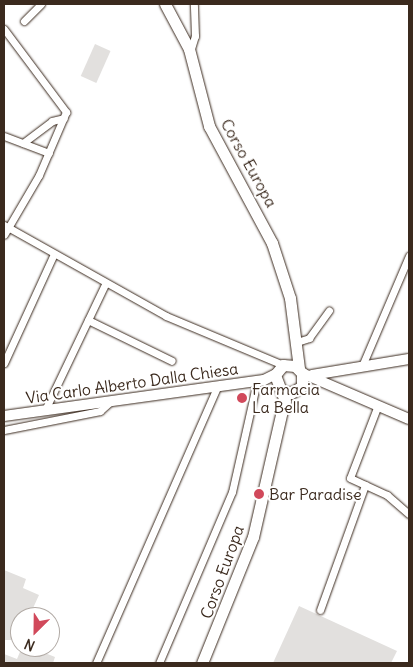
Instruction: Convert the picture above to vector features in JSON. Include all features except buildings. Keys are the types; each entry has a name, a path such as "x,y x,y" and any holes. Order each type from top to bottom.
{"main road":[{"name":"Corso Europa","path":"165,4 178,30 190,46 209,126 272,243 290,298 304,374"},
{"name":"Corso Europa","path":"202,663 253,537 281,384 297,342"},
{"path":"281,384 304,374"},
{"path":"281,384 299,390 304,374"}],"street":[{"path":"24,22 41,4"},
{"path":"190,46 195,29 194,4"},
{"path":"4,29 63,104 64,118 49,153 6,226 4,236"},
{"path":"178,30 188,34 195,29"},
{"path":"23,143 52,121 64,118"},
{"path":"4,136 49,153"},
{"path":"6,226 105,284 166,316 281,384"},
{"path":"4,363 54,254"},
{"path":"362,366 409,256"},
{"path":"45,410 105,284"},
{"path":"297,342 309,338 329,310"},
{"path":"88,320 172,361"},
{"path":"304,374 409,359"},
{"path":"304,374 409,419"},
{"path":"159,663 232,492 260,380"},
{"name":"Via Carlo Alberto Dalla Chiesa","path":"4,416 260,380 281,384"},
{"path":"96,663 217,387"},
{"path":"4,430 100,411 111,401"},
{"path":"378,405 350,478 387,495 409,514"},
{"path":"320,610 365,485"}],"shaded area":[{"path":"95,44 111,51 96,83 81,76"},
{"path":"4,570 26,579 23,588 39,595 34,607 10,607 10,640 4,640"},
{"path":"299,606 397,651 391,663 273,663"},
{"path":"4,654 17,659 18,657 55,657 53,663 4,663"}],"place":[{"name":"Farmacia La Bella","path":"242,398"},
{"name":"Bar Paradise","path":"259,494"}]}
